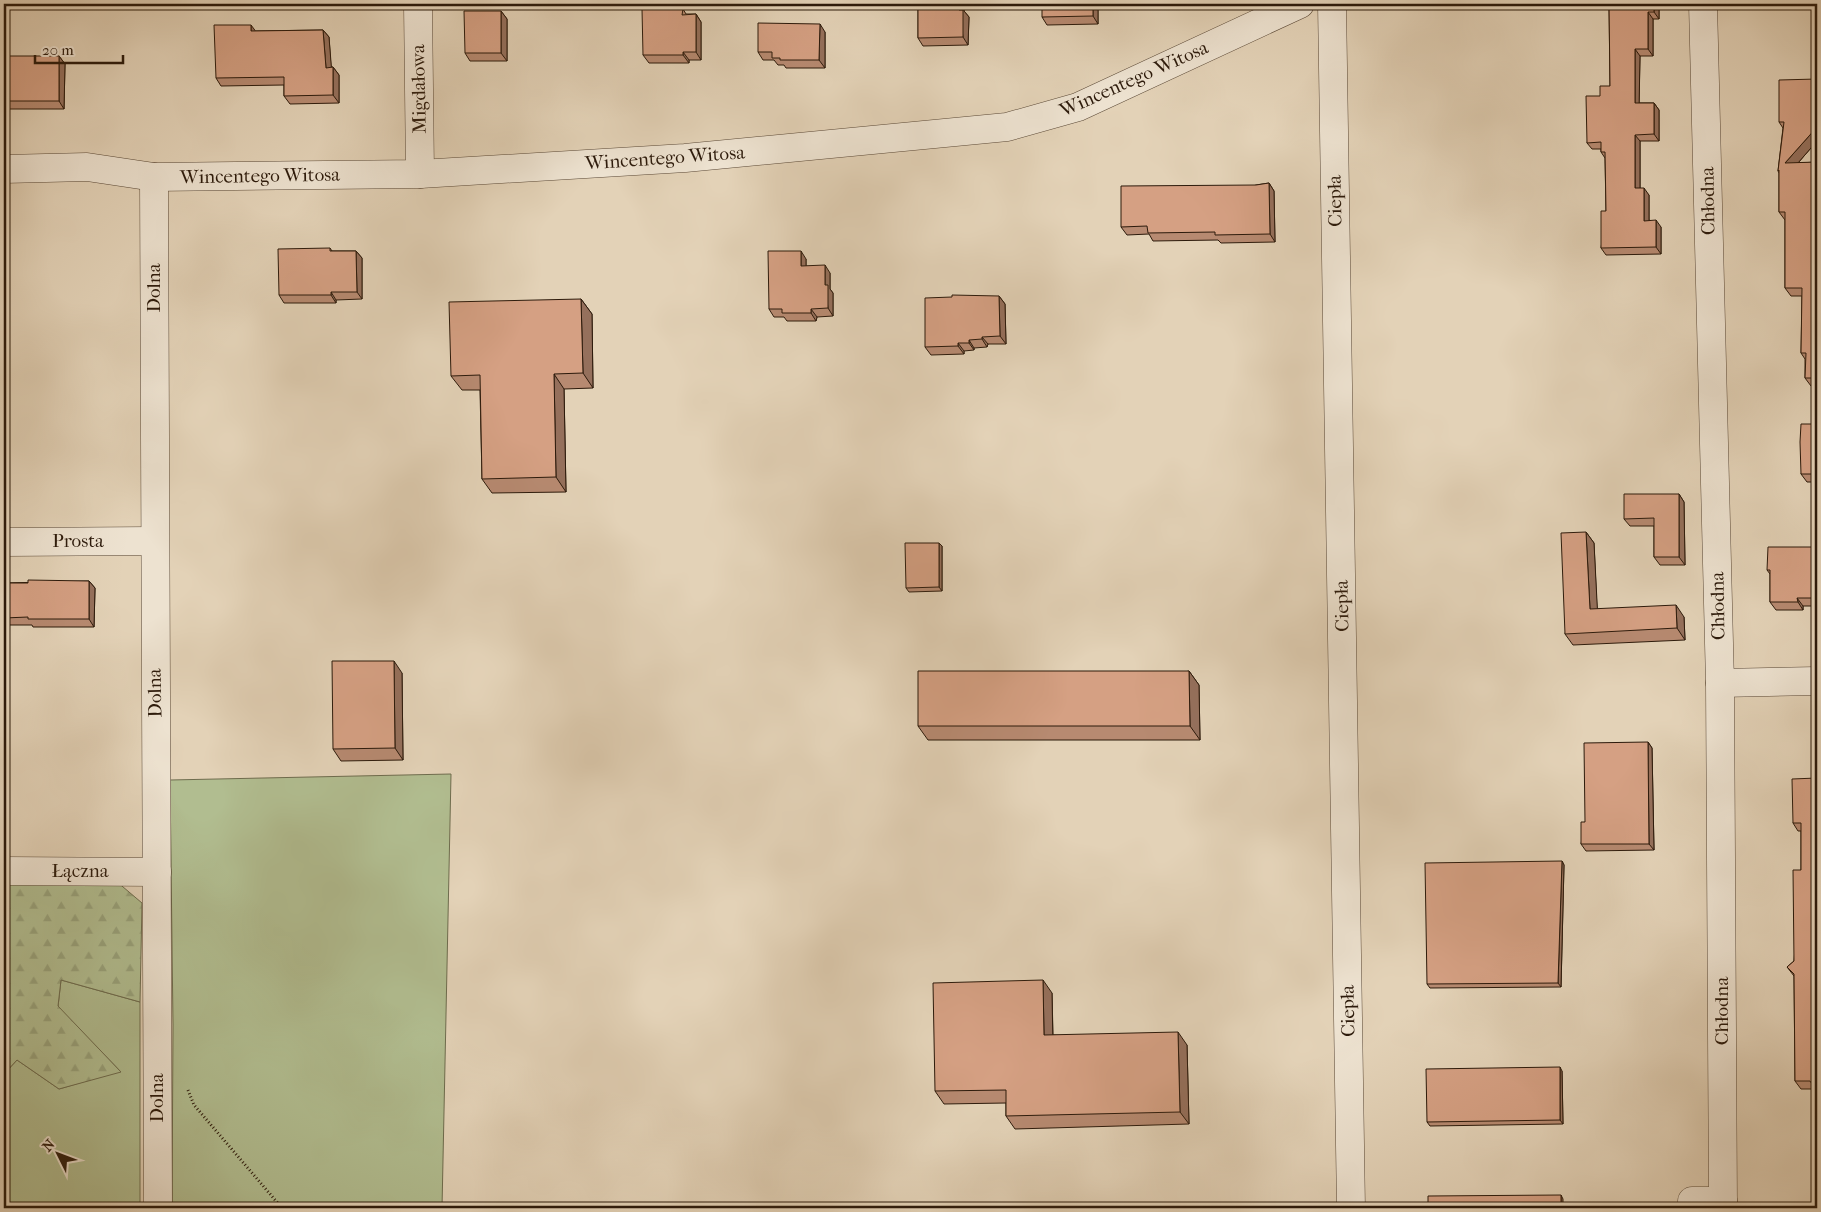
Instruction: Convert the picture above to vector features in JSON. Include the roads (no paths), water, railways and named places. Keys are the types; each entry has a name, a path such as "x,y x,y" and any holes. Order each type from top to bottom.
{"street":[{"name":"Migdałowa","path":"418,4 420,174"},
{"name":"Wincentego Witosa","path":"4,169 87,167 154,177 420,174 685,158 1007,127 1078,107 1300,4"},
{"name":"Ciepła","path":"1332,4 1351,1208"},
{"name":"Chłodna","path":"1703,4 1720,683 1723,1205"},
{"name":"Dolna","path":"154,177 153,541 157,872 158,1208"},
{"name":"Prosta","path":"4,542 153,541"},
{"path":"1720,683 1817,680"},
{"name":"Łączna","path":"4,870 157,872"},
{"path":"1692,1201 1723,1205"}]}
